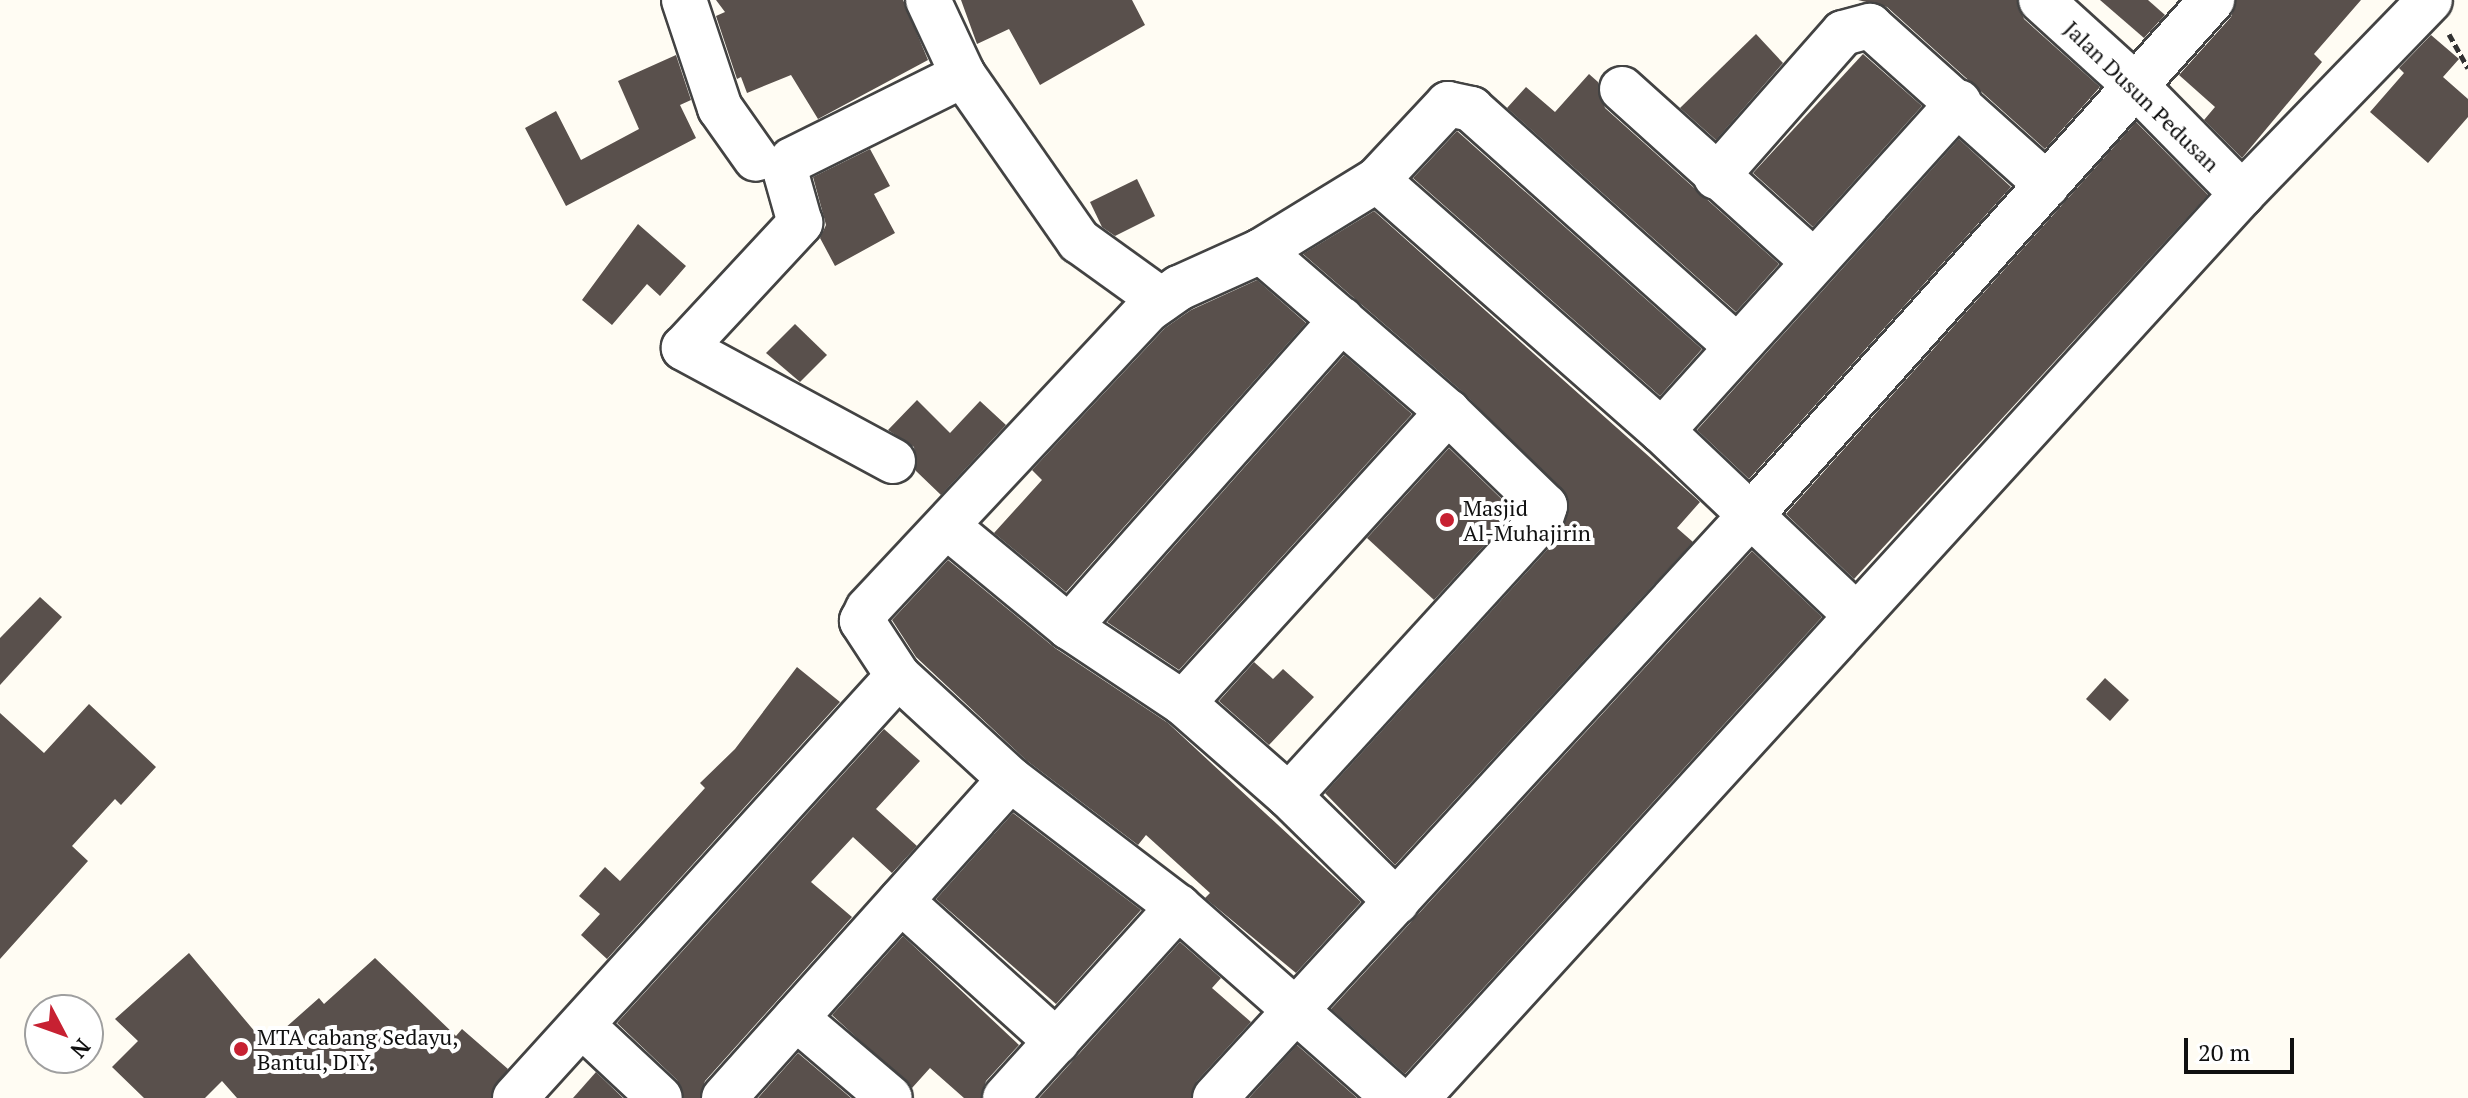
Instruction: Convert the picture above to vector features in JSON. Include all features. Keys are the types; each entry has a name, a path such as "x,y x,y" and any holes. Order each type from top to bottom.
{"street":[{"path":"684,0 720,108 756,159"},
{"path":"928,0 963,75 1079,241 1161,300"},
{"name":"Jalan Dusun Pedusan","path":"2041,0 2137,87 2242,194"},
{"path":"1215,1098 1750,516 2212,0"},
{"path":"1417,1098 1855,614 2242,194 2430,0"},
{"path":"1716,177 1843,33 1858,28 1883,32 2047,185"},
{"path":"893,461 684,348 800,223 786,166 963,75"},
{"path":"1622,89 1716,177 1812,260"},
{"path":"1662,431 1812,260 1959,102"},
{"path":"1395,1098 1178,907 1010,779 898,676 862,621 1161,300 1261,251 1377,180 1437,112 1448,104 1471,109 1736,346"},
{"path":"1377,180 1662,431 1855,614"},
{"path":"1261,251 1448,412 1542,498 1544,514 1289,796"},
{"path":"1069,627 1342,320"},
{"path":"1183,703 1448,412"},
{"path":"948,527 1069,627 1183,703 1289,796 1397,902"},
{"path":"515,1098 898,676"},
{"path":"724,1098 1010,779"},
{"path":"901,901 1057,1042"},
{"path":"1005,1098 1178,907"},
{"path":"796,1018 890,1098"},
{"path":"583,1026 660,1098"}],"building":[{"path":"716,0 903,0 928,60 818,119 791,75 747,93 741,77 737,79 716,16 725,12"},
{"path":"961,0 1132,0 1145,25 1040,85 1009,29 977,44"},
{"path":"1858,0 2017,0 2024,19 2100,87 2045,149 1887,7"},
{"path":"2100,0 2148,0 2165,15 2144,38"},
{"path":"2236,0 2361,0 2314,54 2322,62 2242,158 2204,120 2215,107 2179,75 2231,17"},
{"path":"1756,34 1783,63 1716,140 1680,108"},
{"path":"2431,35 2459,59 2443,77 2468,99 2468,117 2428,163 2370,112 2404,73 2399,68"},
{"path":"1863,54 1922,106 1813,227 1753,173"},
{"path":"676,55 691,100 680,105 696,138 566,206 525,128 556,111 581,160 639,129 618,81"},
{"path":"1589,74 1598,82 1605,108 1779,264 1736,312 1507,108 1526,87 1555,112"},
{"path":"2136,122 2208,195 1854,579 1786,514"},
{"path":"1457,131 1702,349 1660,396 1413,178"},
{"path":"1959,139 2011,187 1749,479 1697,430"},
{"path":"870,149 890,186 874,194 895,233 835,266 820,238 826,225 813,177"},
{"path":"1137,179 1155,216 1115,236 1102,227 1090,202"},
{"path":"1374,211 1700,502 1677,528 1693,542 1395,865 1325,793 1558,538 1569,501 1465,394 1303,254"},
{"path":"638,224 686,266 660,296 647,284 612,325 582,300"},
{"path":"1257,280 1306,323 1066,592 994,533 1042,480 1032,470 1165,328 1191,310"},
{"path":"795,324 827,355 800,382 766,353"},
{"path":"1344,355 1412,414 1179,670 1107,622"},
{"path":"917,400 950,433 980,401 1006,425 941,495 916,471 914,447 888,430"},
{"name":"Masjid Al-Muhajirin","path":"1449,448 1515,512 1434,600 1367,538"},
{"path":"1752,551 1822,617 1405,1074 1331,1009"},
{"path":"948,560 1055,648 1168,723 1361,902 1296,973 1205,898 1210,893 1146,835 1138,845 1026,760 916,657 892,620"},
{"path":"40,597 62,617 0,685 0,638"},
{"path":"1254,662 1273,679 1283,669 1314,697 1269,745 1219,701"},
{"path":"797,667 840,702 607,959 581,935 600,914 579,896 605,867 620,881 705,788 700,783 735,749"},
{"path":"2105,678 2129,700 2110,721 2086,699"},
{"path":"89,704 156,767 121,805 115,799 72,846 88,861 0,959 0,713 44,753"},
{"path":"884,729 920,761 876,809 917,846 892,873 853,837 811,882 852,917 705,1081 700,1098 684,1098 677,1080 617,1023"},
{"path":"1013,813 1141,910 1056,1004 936,899"},
{"path":"903,936 1019,1045 986,1081 981,1098 964,1098 930,1068 912,1088 832,1015"},
{"path":"1180,942 1221,978 1212,988 1251,1022 1197,1081 1191,1098 1039,1098"},
{"path":"189,953 266,1045 319,998 324,1004 375,958 456,1036 462,1029 508,1069 491,1098 237,1098 222,1081 205,1098 144,1098 112,1067 138,1041 115,1019"},
{"path":"1297,1045 1357,1098 1249,1098"},
{"path":"798,1053 851,1098 758,1098"},
{"path":"596,1072 623,1098 573,1098"}],"place":[{"name":"Masjid Al-Muhajirin","path":"1447,520"},
{"name":"MTA cabang Sedayu, Bantul, DIY.","path":"241,1049"}]}
